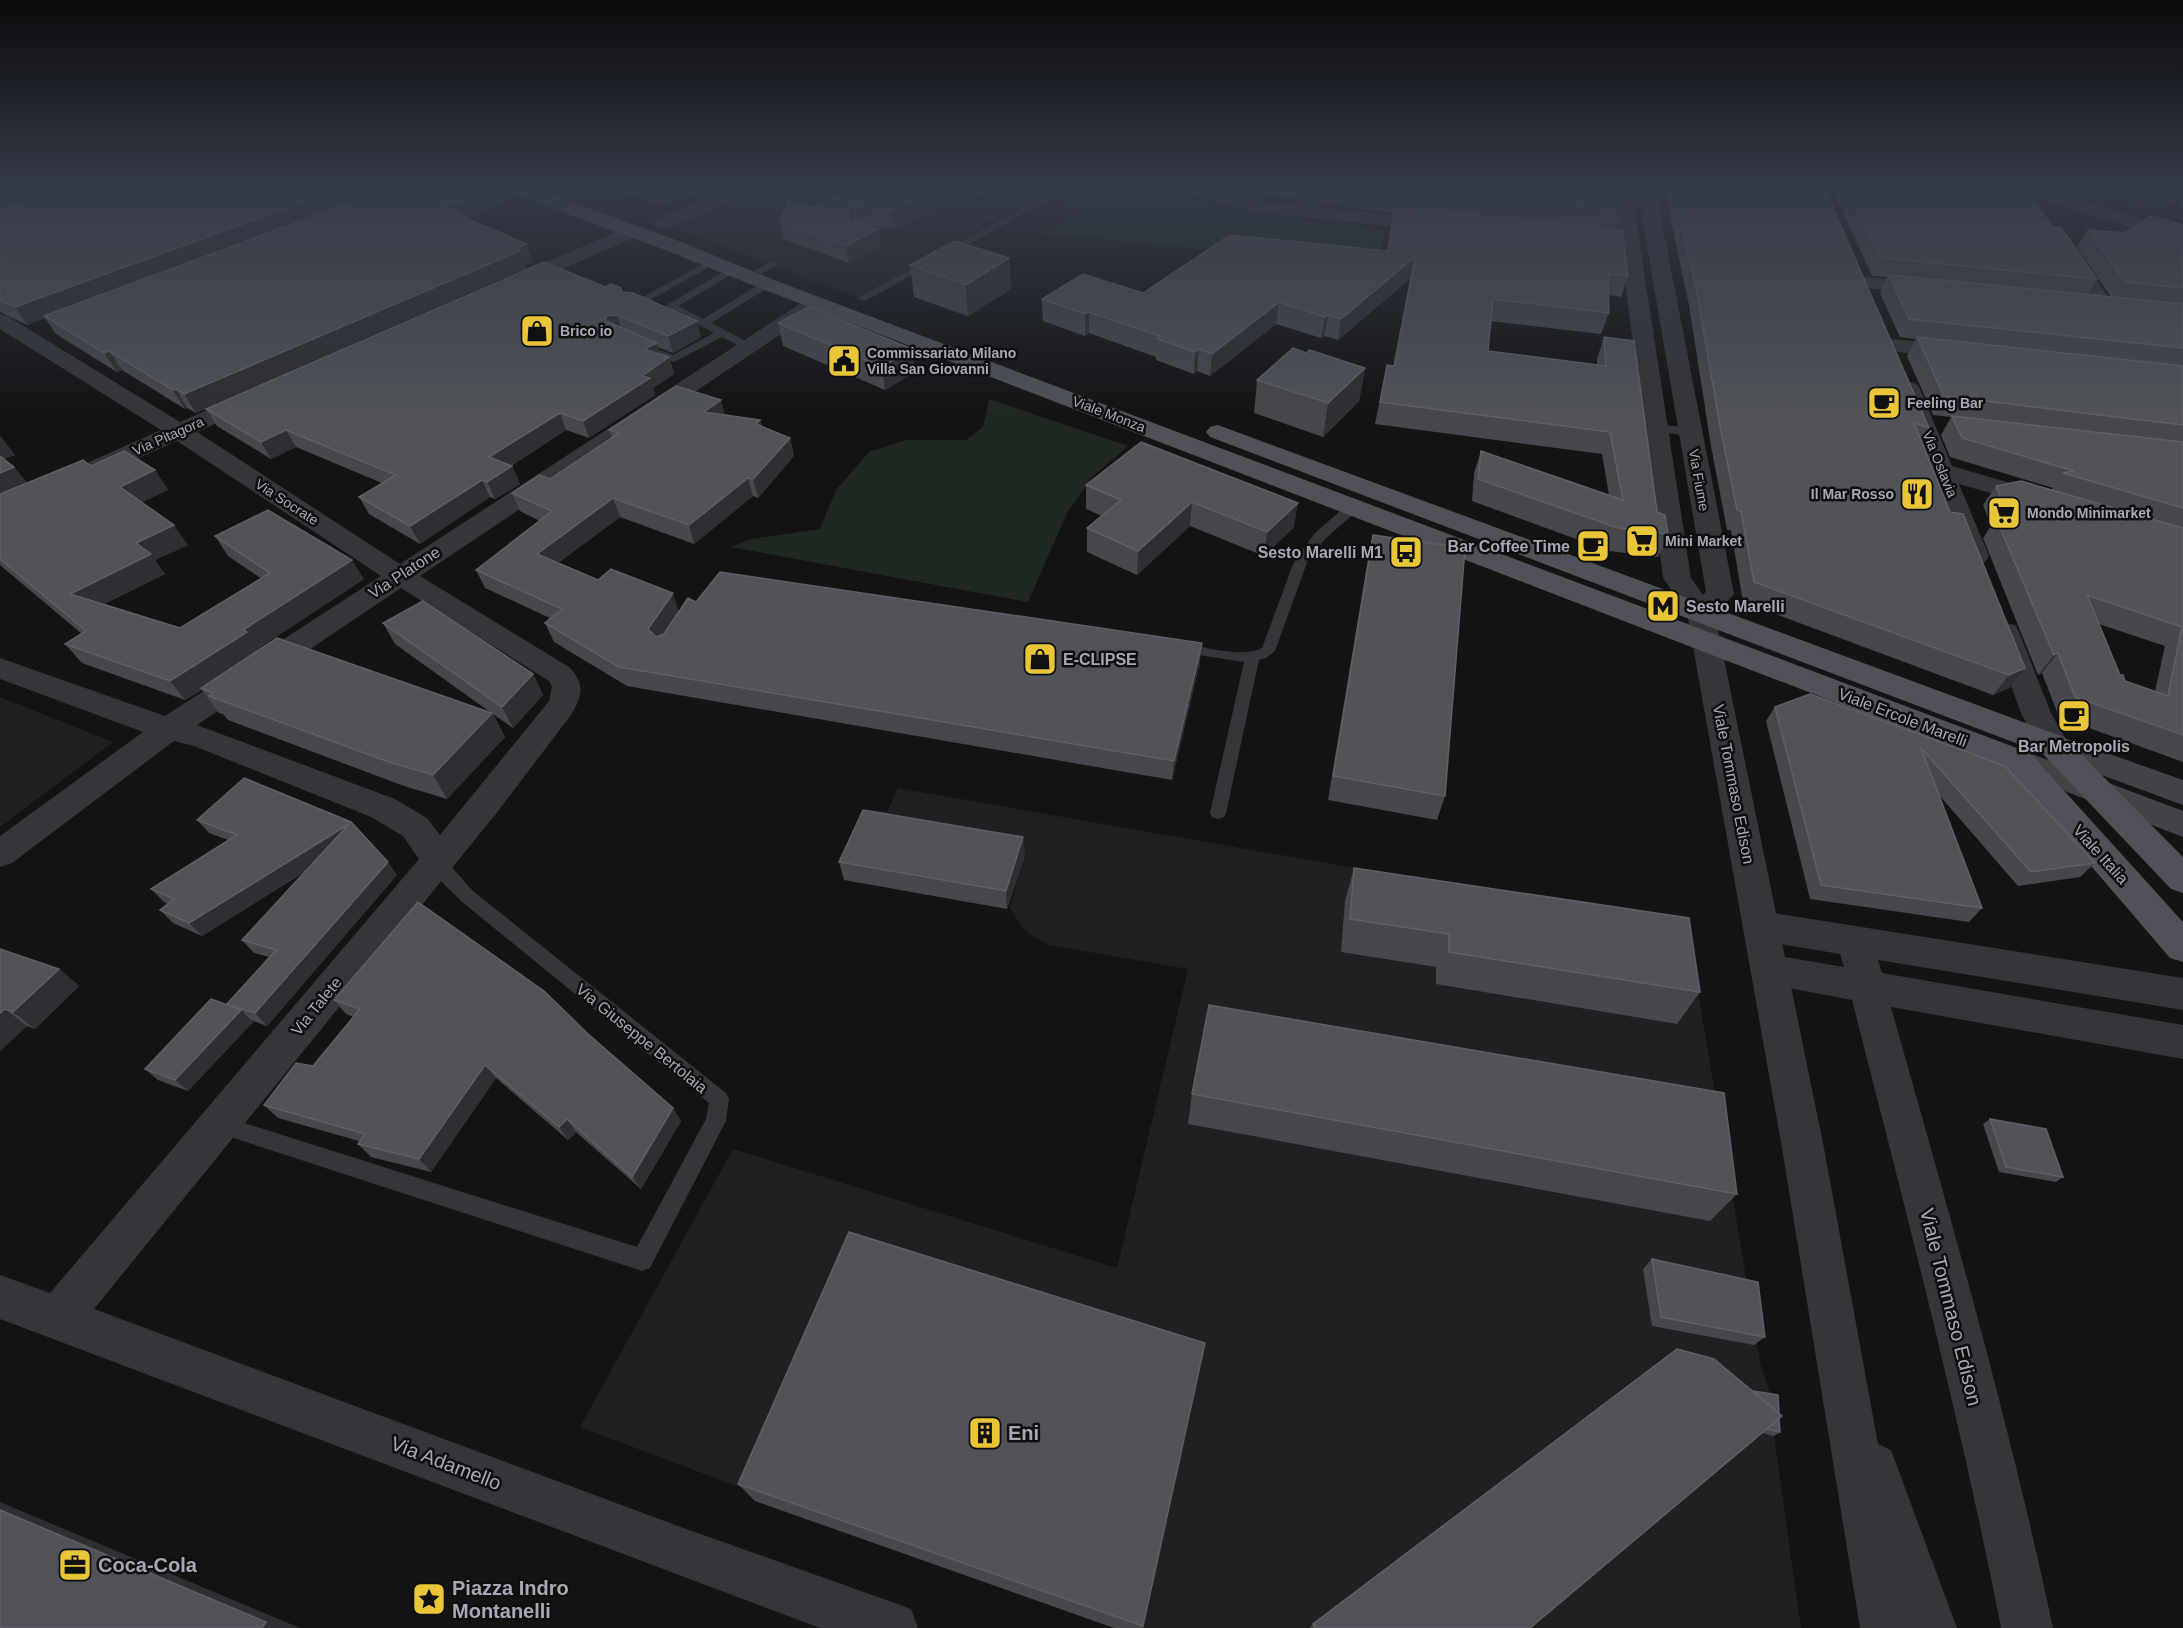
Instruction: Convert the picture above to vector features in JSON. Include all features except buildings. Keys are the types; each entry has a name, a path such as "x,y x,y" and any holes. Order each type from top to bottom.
{"main road":[{"name":"Viale Monza","path":"735,263 816,302 1352,508 1477,547"},
{"name":"Viale Monza","path":"751,272 773,264 795,273"},
{"name":"Viale Monza","path":"839,290 1139,402"},
{"path":"1195,423 1477,547"},
{"name":"Viale Ercole Marelli","path":"1477,547 1507,540 1704,628 2019,761 2183,824"},
{"name":"Viale Ercole Marelli","path":"1477,547 1704,628 2053,745 2183,793"},
{"path":"2019,761 2053,745"},
{"name":"Viale Ercole Marelli","path":"2053,745 2099,792"},
{"name":"Viale Italia","path":"2019,761 2183,947"},
{"path":"2099,792 2183,879"}],"street":[{"path":"493,293 559,263"},
{"path":"1632,263 1677,578 1704,628"},
{"name":"Via Fiume","path":"1660,263 1720,594 1704,628"},
{"path":"1855,263 1868,292 1942,291"},
{"path":"2074,263 2105,307"},
{"name":"Via Platone","path":"0,854 170,728 816,302"},
{"path":"2080,305 2127,310"},
{"name":"Via Socrate","path":"0,320 35,332 178,431 399,575 559,674 567,683 568,689"},
{"name":"Via Oslavia","path":"1881,323 1896,360 1933,424 1943,471 2036,713 2053,745"},
{"path":"0,345 35,332"},
{"path":"1896,360 1971,354"},
{"name":"Via Pitagora","path":"64,482 265,393"},
{"path":"1943,471 2057,505"},
{"name":"Viale Tommaso Edison","path":"1704,628 1803,1148 1886,1628"},
{"name":"Via Giuseppe Bertolaia","path":"0,668 139,720 204,738 393,813 415,827 437,860"},
{"name":"Via Talete","path":"58,1318 437,860 560,708 568,689"},
{"path":"1761,926 2183,994"},
{"name":"Viale Tommaso Edison","path":"1855,941 2007,1533 2026,1628"},
{"path":"1768,969 2183,1042"},
{"name":"Via Adamello","path":"0,1297 678,1551 892,1628"},
{"name":"Viale Tommaso Edison","path":"1845,1386 1931,1628"}],"lane":[{"path":"632,306 701,263"},
{"path":"861,298 927,263"},
{"path":"703,323 751,272"},
{"path":"748,346 670,306 751,272"},
{"path":"627,340 674,359 721,333"},
{"path":"1656,428 1690,432"},
{"path":"1169,646 1252,658 1264,655 1268,651 1299,565 1306,553 1328,528 1352,508"},
{"path":"1477,547 1507,540"},
{"path":"1218,813 1252,658"},
{"name":"Via Giuseppe Bertolaia","path":"219,1124 642,1260 716,1121 719,1099 467,896 448,877 437,860"}],"shaded area":[{"path":"767,263 928,263 861,299"},
{"path":"1338,263 1379,263 1378,267"},
{"path":"989,399 1128,446 1092,477 1067,513 1028,602 731,547 751,539 820,529 836,490 869,452 906,440 966,440 983,427"},
{"path":"0,697 113,742 0,827"},
{"path":"898,788 1687,926 1761,1366 1772,1399 1774,1436 1801,1628 1113,1628 580,1427 733,1149 1117,1268 1188,969 1048,945 1026,932 1010,909 1024,855 867,828 875,810 887,812"}],"place":[{"name":"Brico io","path":"537,331"},
{"name":"Commissariato Milano Villa San Giovanni","path":"844,361"},
{"name":"Feeling Bar","path":"1884,403"},
{"name":"Il Mar Rosso","path":"1917,494"},
{"name":"Mondo Minimarket","path":"2004,513"},
{"name":"Mini Market","path":"1642,541"},
{"name":"Bar Coffee Time","path":"1593,546"},
{"name":"Sesto Marelli M1","path":"1406,552"},
{"name":"Sesto Marelli","path":"1663,606"},
{"name":"E-CLIPSE","path":"1040,659"},
{"name":"Bar Metropolis","path":"2074,716"},
{"name":"Eni","path":"985,1433"},
{"name":"Coca-Cola","path":"75,1565"},
{"name":"Piazza Indro Montanelli","path":"429,1599"}]}
